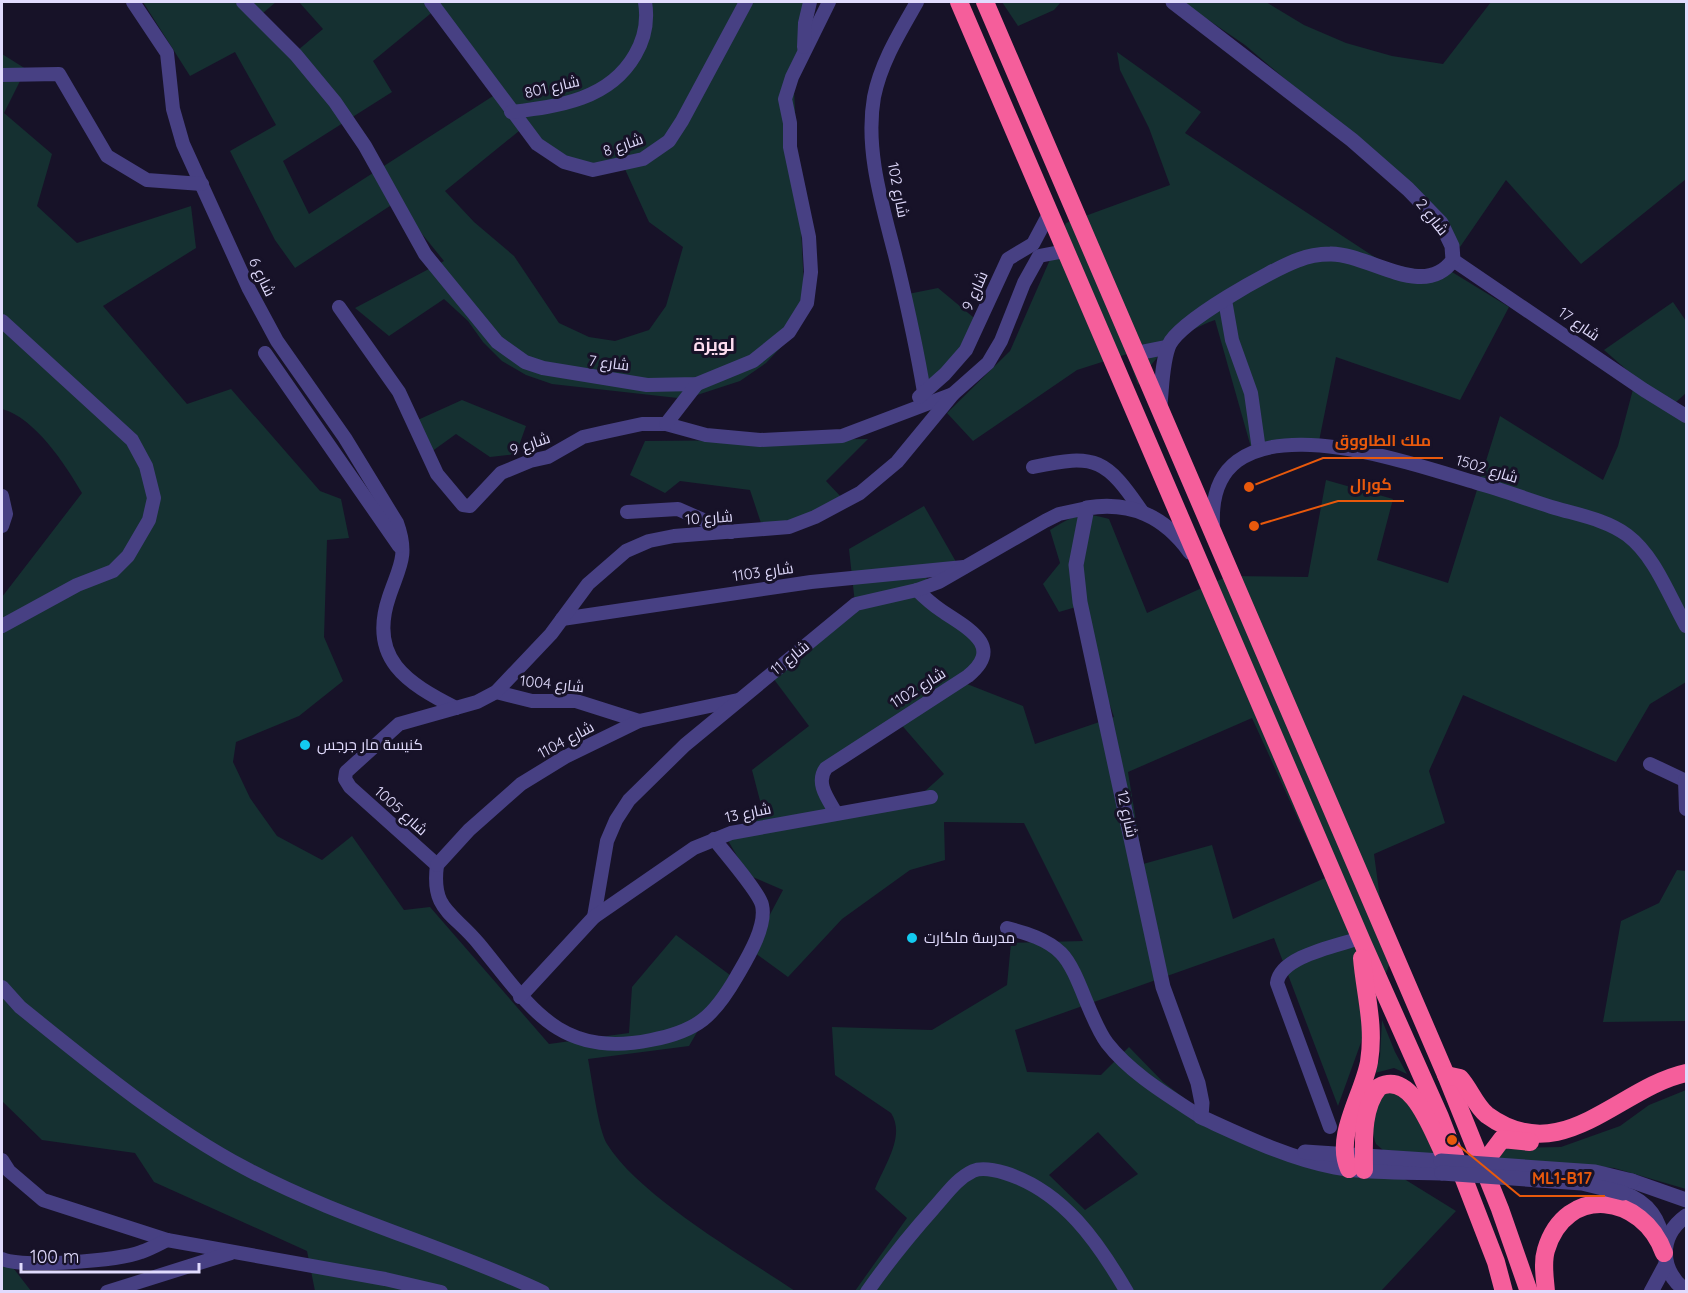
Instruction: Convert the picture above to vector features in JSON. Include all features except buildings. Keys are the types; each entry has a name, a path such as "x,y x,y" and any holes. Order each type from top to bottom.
{"highway":[{"path":"959,2 1361,941 1440,1117 1479,1218 1504,1292"},
{"path":"985,2 1160,404 1214,536 1446,1075 1529,1292"},
{"path":"1356,1163 1347,1134 1366,1077 1372,1031 1361,941"},
{"path":"1446,1075 1460,1078 1482,1110 1493,1118 1519,1130 1542,1134 1560,1132 1588,1122 1647,1088 1686,1073"},
{"path":"1485,1172 1490,1155 1502,1139 1542,1143 1563,1140 1608,1122 1651,1096 1686,1082"},
{"path":"1356,1163 1375,1092 1385,1084 1397,1083 1416,1102 1479,1218"},
{"path":"1546,1292 1544,1264 1553,1233 1567,1218 1586,1206 1612,1204 1639,1215 1655,1232 1665,1255"}],"street":[{"name":"شارع 6","path":"133,2 167,53 175,121 183,144 264,318 387,506 401,535 402,567 388,600 382,629 385,650 404,676 456,708"},
{"name":"شارع 7","path":"243,2 296,55 335,102 365,146 425,254 497,342 525,362 564,374 647,385 698,384 753,361 769,350 796,324 807,303 811,272 809,237 790,147 790,123 785,99 829,2"},
{"name":"شارع 8","path":"431,2 537,144 555,158 575,166 602,170 643,159 669,141 746,2"},
{"name":"شارع 801","path":"512,112 570,102 606,87 625,70 638,50 646,29 645,2"},
{"path":"804,54 805,23 810,2"},
{"name":"شارع 102","path":"917,2 883,64 874,95 871,134 886,218 914,332 924,392"},
{"name":"شارع 2","path":"1173,2 1353,140 1408,189 1441,224 1452,246 1453,260"},
{"path":"2,75 59,74 107,156 147,180 202,184"},
{"name":"شارع 10","path":"345,779 346,772 399,724 456,708 496,692 530,659 588,584 626,551 640,544 674,536 789,527 815,518 855,496 897,462 953,394 976,375 993,356 1024,283 1049,214"},
{"path":"1036,250 1065,250"},
{"name":"شارع 9","path":"905,411 966,350 1008,258 1036,250"},
{"path":"1160,404 1168,347 1185,326 1298,260 1320,254 1353,257 1415,277 1441,272 1453,260"},
{"name":"شارع 17","path":"1453,260 1686,416"},
{"path":"1226,300 1232,340 1251,393 1259,450"},
{"name":"شارع 9","path":"339,307 399,392 437,474 463,505 470,506 479,499 486,487 501,472 548,457 583,437 642,424 666,424 706,435 794,439 842,436 953,394"},
{"path":"2,321 132,440 146,466 154,498 149,520 121,565 76,585 2,626"},
{"path":"1137,353 1168,347"},
{"path":"265,353 402,550"},
{"path":"666,424 698,384"},
{"name":"شارع 1502","path":"1214,536 1212,506 1219,484 1237,462 1259,450 1305,444 1350,449 1500,489 1608,525 1626,534 1645,552 1686,626"},
{"path":"1033,467 1074,459 1101,464 1129,493 1143,513"},
{"path":"2,496 6,514 2,526"},
{"path":"1087,508 1117,505 1143,513 1167,525 1199,564"},
{"name":"شارع 11","path":"594,917 607,841 616,820 629,800 685,745 740,699 856,604 917,590 970,567 1052,517 1087,508"},
{"name":"شارع 12","path":"1087,508 1076,565 1080,602 1163,987 1198,1083 1202,1103 1201,1117"},
{"path":"627,513 678,509 733,533"},
{"name":"شارع 1103","path":"562,619 811,582 970,567"},
{"name":"شارع 1102","path":"836,813 824,791 822,776 826,768 968,676 982,657 982,646 975,633 940,610 917,590"},
{"name":"شارع 1004","path":"496,692 532,701 576,701 639,721"},
{"name":"شارع 1104","path":"437,865 469,830 521,784 565,757 639,721 740,699"},
{"path":"1650,764 1686,781 1686,808"},
{"name":"شارع 1005","path":"345,779 364,800 437,865"},
{"name":"شارع 13","path":"520,997 594,917 694,848 730,832 931,797"},
{"path":"437,865 435,884 441,904 478,942 520,997 568,1034 594,1044 622,1046 662,1038 707,1019 721,1005 764,918 762,902 714,839"},
{"path":"1007,928 1046,942 1062,954 1098,1029 1116,1053 1144,1077 1201,1117 1278,1149 1356,1163 1595,1172 1628,1187 1686,1200"},
{"path":"1330,1126 1281,994 1278,976 1288,964 1361,941"},
{"path":"2,987 20,1007 149,1110 245,1168 313,1199 543,1292"},
{"path":"2,1160 9,1171 42,1200 167,1240 385,1279 441,1292"},
{"path":"867,1292 895,1251 957,1181 975,1170 995,1170 1021,1178 1051,1196 1094,1238 1127,1292"},
{"path":"1628,1187 1652,1212 1660,1225 1670,1275 1686,1291"},
{"path":"1651,1292 1665,1255 1669,1234 1686,1216"},
{"path":"2,1259 32,1264 122,1256 140,1253 167,1240"},
{"path":"107,1292 233,1252"}],"green space":[{"path":"143,2 276,2 257,18 291,56 323,29 299,2 814,2 794,90 805,307 785,343 766,363 740,381 694,396 678,398 552,384 526,375 502,361 483,342 468,321 444,299 389,336 355,308 444,261 396,202 295,268 275,240 230,151 276,125 235,52 190,76","holes":["441,5 504,89 309,214 283,161 392,92 373,61","519,131 526,140 599,170 624,167 649,222 683,247 666,306 649,330 615,341 589,337 559,323 514,256 474,222 445,191"]},
{"path":"1002,2 1061,2 1054,10 1018,26"},
{"path":"1182,2 1266,2 1304,25 1346,43 1392,56 1443,64 1491,2 1686,2 1686,179 1581,264 1506,180 1460,247 1389,167 1245,45"},
{"path":"1117,52 1201,112 1185,133 1373,256 1385,263 1439,274 1452,272 1509,307 1460,400 1336,357 1318,446 1252,451 1215,320 1191,331 1170,345 1152,363 1138,385 1127,354 1077,370 973,441 947,413 1010,351 1066,223 1170,185 1149,128 1120,70"},
{"path":"2,54 26,69 4,113 52,154 37,206 77,243 191,206 196,248 103,306 187,404 231,389 320,491 341,499 349,538 327,540 324,637 343,681 299,716 236,742 233,762 250,798 277,836 322,860 352,836 404,910 430,907 549,1044 629,1033 632,987 676,935 730,975 689,1046 588,1059 598,1116 607,1144 622,1164 643,1184 694,1224 795,1291 315,1291 307,1251 154,1182 135,1153 42,1140 2,1101 2,597 82,493 58,456 37,432 14,414 2,409"},
{"path":"938,288 979,322 959,352 923,387 908,294"},
{"path":"1673,302 1686,321 1686,393 1675,403 1686,410 1686,620 1681,624 1686,635 1686,682 1650,704 1616,762 1463,695 1429,771 1445,823 1374,854 1389,965 1338,1106 1274,938 1015,1030 1027,1072 1101,1075 1129,1047 1163,1082 1201,1111 1263,1141 1401,1177 1456,1211 1381,1291 855,1291 907,1218 875,1189 895,1141 895,1122 891,1113 835,1075 832,1027 932,1030 1007,985 1011,943 1083,941 1024,823 944,822 945,860 910,870 842,919 788,977 751,950 783,890 748,875 726,837 764,816 752,770 809,726 773,678 856,613 849,549 924,506 959,567 927,570 926,601 985,647 967,684 1023,706 1035,744 1114,717 1076,607 1059,612 1043,584 1060,563 1050,530 1078,516 1091,515 1109,519 1147,613 1228,576 1308,577 1326,480 1393,499 1377,560 1448,583 1500,416 1603,480 1618,446 1636,378 1604,350","holes":["1252,718 1325,878 1233,919 1212,845 1143,864 1128,772","899,722 944,774 924,792 834,809 818,775","1098,1132 1138,1174 1085,1210 1049,1175"]},
{"path":"462,400 526,426 516,454 490,457 456,434 431,452 411,423"},
{"path":"868,439 826,481 843,499 813,520 761,523 750,490 680,481 665,493 630,475 645,441"},
{"path":"1677,870 1686,871 1686,1021 1603,1022 1621,921 1659,903"},
{"path":"1382,1020 1407,1074 1394,1068 1375,1073 1380,1057"},
{"path":"1390,1090 1412,1104 1434,1154 1383,1150 1376,1144 1373,1130 1374,1114 1380,1100"},
{"path":"1686,1090 1686,1189 1614,1168 1496,1158 1502,1148 1561,1147 1620,1126 1649,1105"},
{"path":"2,1255 4,1256 31,1291 2,1292"}],"place":[{"name":"ملك الطاووق","path":"1249,487"},
{"name":"كورال","path":"1254,526"},
{"name":"كنيسة مار جرجس","path":"305,745"},
{"name":"مدرسة ملكارت","path":"912,938"},
{"name":"ML1-B17","path":"1452,1140"}],"district":[{"name":"لويزة","path":"714,345"}]}
